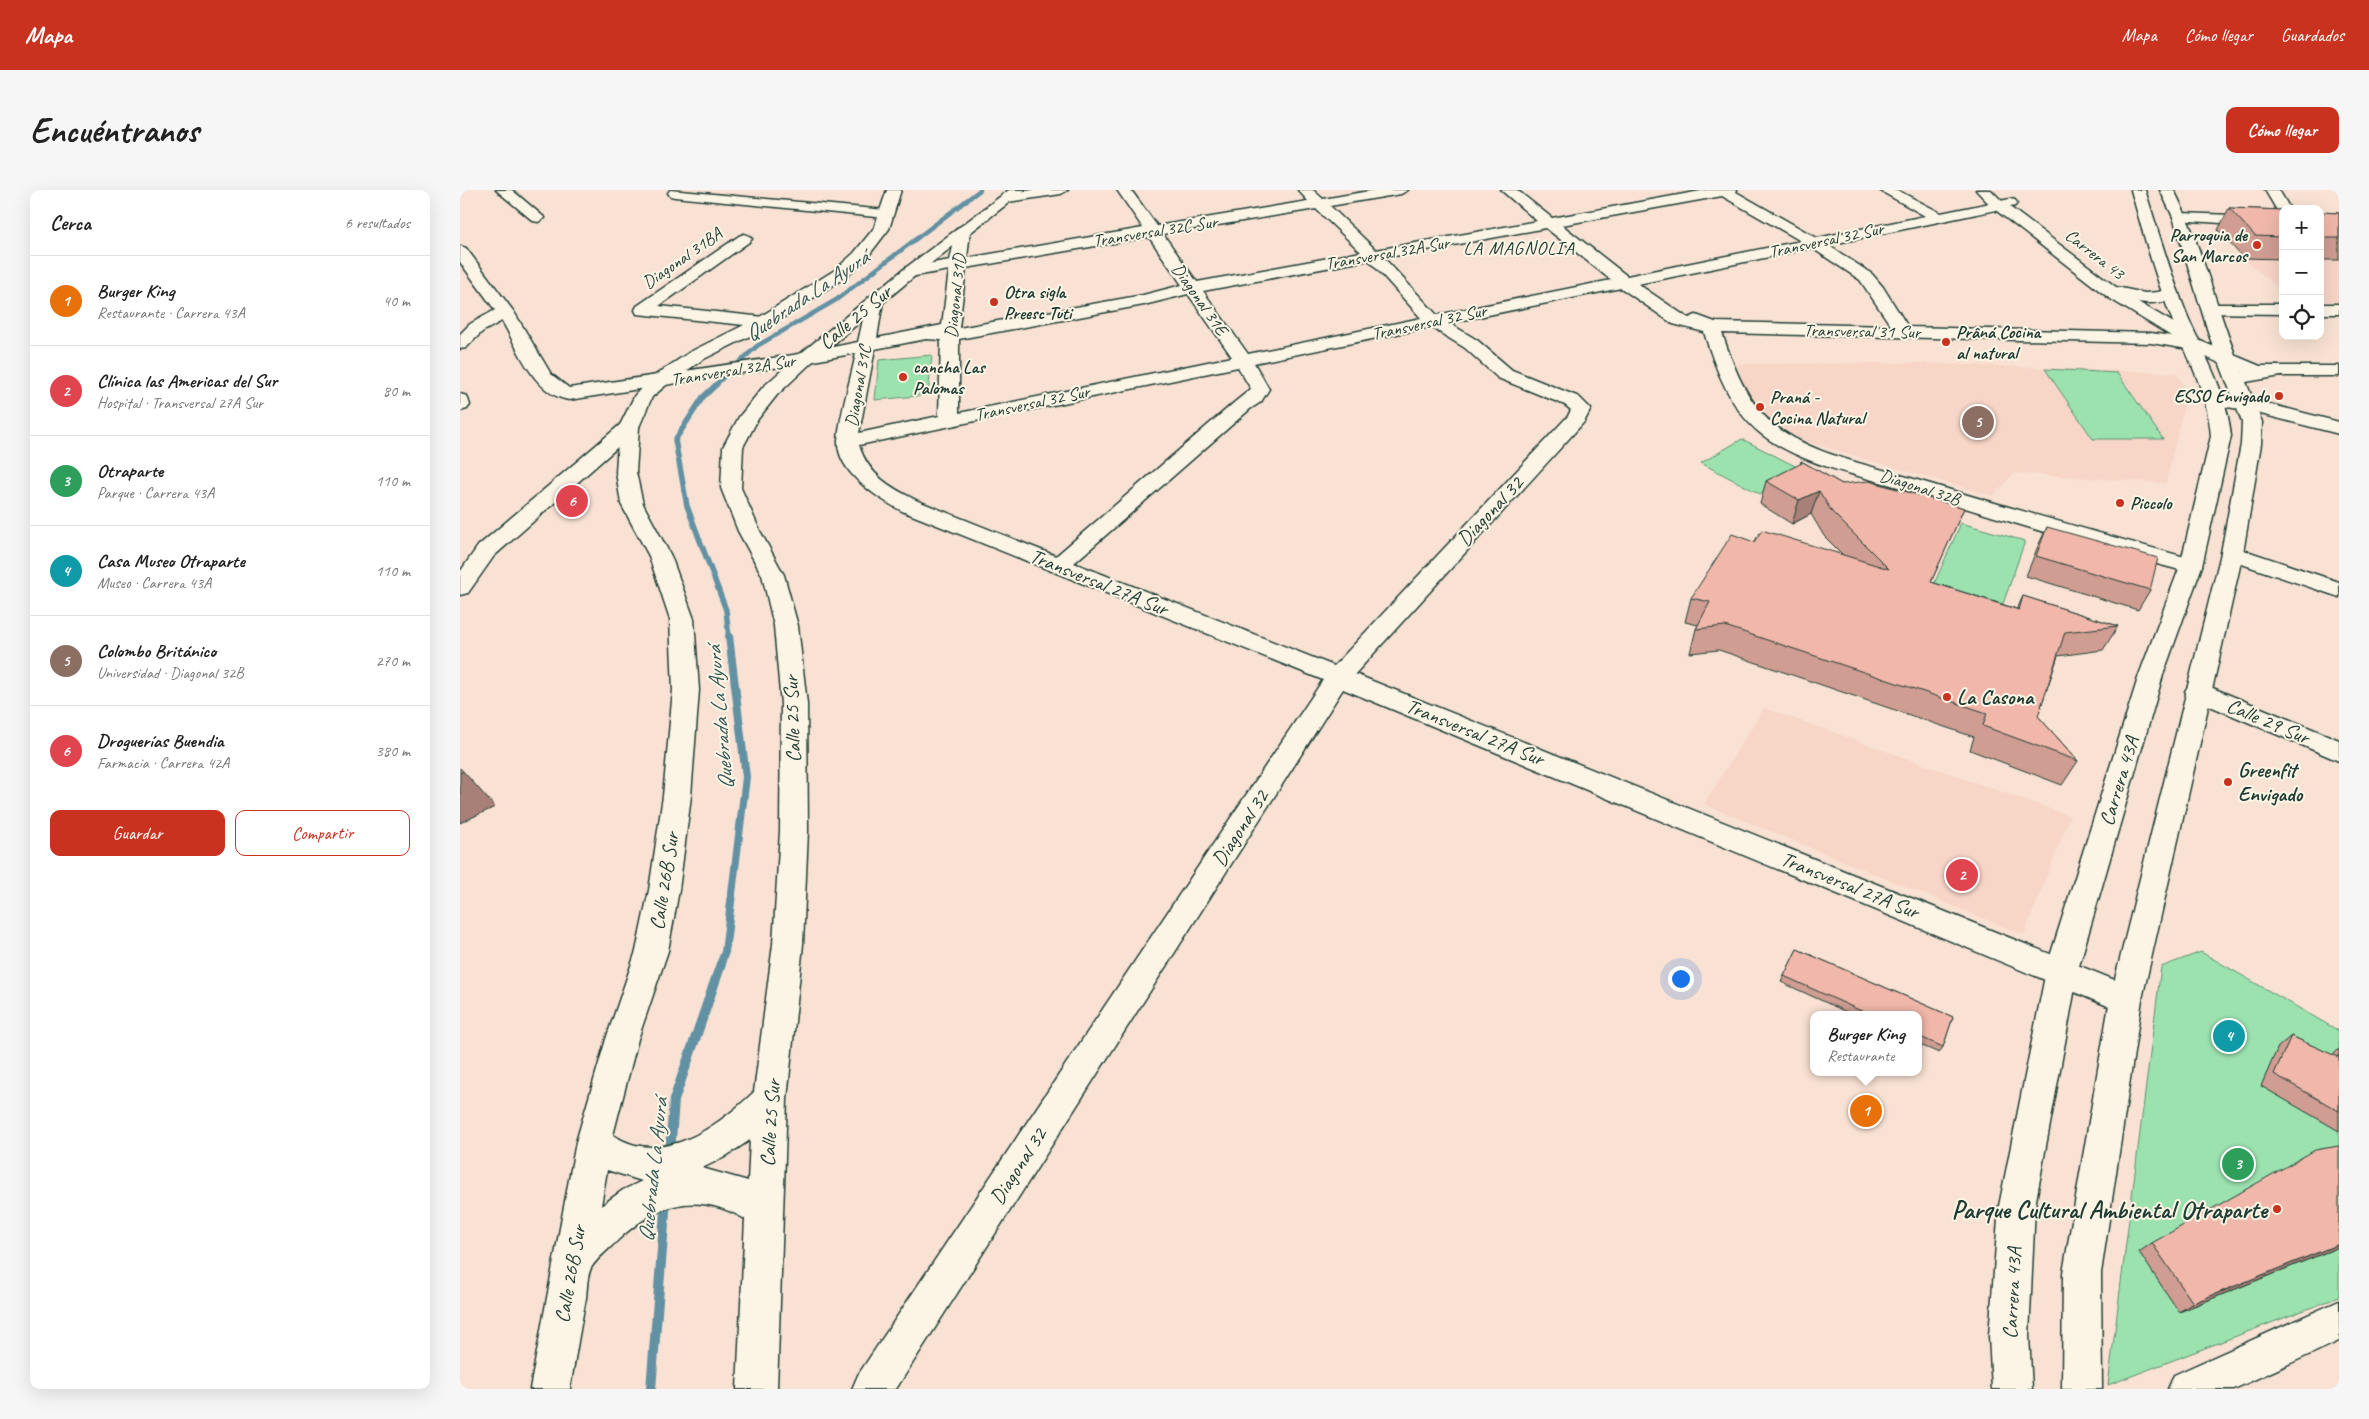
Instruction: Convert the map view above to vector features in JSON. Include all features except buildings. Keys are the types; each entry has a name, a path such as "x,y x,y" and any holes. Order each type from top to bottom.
{"street":[{"path":"503,190 538,218"},
{"path":"460,251 505,312 544,377 560,393 583,393 668,380 696,356 764,322 841,273 860,256 881,229 894,190"},
{"path":"1013,194 1061,190"},
{"name":"Diagonal 31E","path":"1059,566 1243,405 1254,398 1260,389 1237,361 1148,232 1114,190"},
{"name":"Diagonal 31E","path":"1124,190 1148,232"},
{"name":"Diagonal 32","path":"872,1389 1338,677 1577,418 1581,409 1572,401 1505,374 1471,344 1432,321 1381,254 1325,198 1305,190"},
{"name":"Transversal 32C Sur","path":"910,272 1148,232 1325,198 1401,190"},
{"path":"1508,190 1641,278 1693,318 1710,327"},
{"path":"1522,190 1624,282 1679,320 1689,324 1710,327"},
{"path":"1886,190 1943,216"},
{"path":"1899,190 1943,216"},
{"name":"Carrera 43","path":"1983,190 2001,199 2118,290 2135,297 2153,299 2171,293"},
{"name":"Carrera 43A","path":"2012,1389 2009,1336 2016,1206 2062,972 2151,675 2191,566 2221,436 2221,417 2216,400 2171,293 2151,239 2138,190"},
{"path":"2082,1389 2082,1273 2126,999 2232,553 2251,444 2252,422 2246,404 2219,338 2180,217 2166,190"},
{"path":"2272,190 2281,205"},
{"path":"1720,191 1808,244 1855,279 1896,332"},
{"name":"Transversal 32A Sur","path":"668,380 796,360 926,334 950,332 1144,300 1161,294 1187,289 1720,191"},
{"path":"677,192 886,214"},
{"name":"Calle 25 Sur","path":"757,1389 770,1099 788,944 794,830 794,704 786,626 773,575 749,531 731,488 733,447 749,417 796,360 875,301 962,231 1013,194"},
{"name":"Transversal 32 Sur","path":"848,441 1943,216 2001,199"},
{"name":"Carrera 43","path":"2001,199 2119,299 2191,342"},
{"path":"2180,217 2279,222"},
{"name":"Diagonal 31D","path":"949,420 950,332 962,231"},
{"name":"Diagonal 31BA","path":"744,239 643,310 764,322"},
{"name":"Diagonal 32","path":"1381,254 1415,278"},
{"name":"Diagonal 31C","path":"848,441 875,301"},
{"name":"Diagonal 32","path":"1442,304 1455,316 1471,344"},
{"path":"2210,309 2279,309"},
{"path":"2324,309 2339,309"},
{"path":"460,344 476,328 505,312"},
{"name":"Transversal 31 Sur","path":"1710,327 2151,338 2191,342 2219,338"},
{"name":"Diagonal 32B","path":"1710,327 1717,348 1748,407 1766,428 1801,450 1966,502 2191,566"},
{"name":"Transversal 31 Sur","path":"2191,342 2241,366 2275,372"},
{"path":"2237,379 2254,374 2275,372 2339,371"},
{"name":"Calle 26B Sur","path":"550,1389 594,1142 622,1039 652,951 663,899 677,796 686,690 682,619 660,556 632,504 626,472 629,428 644,394 668,380"},
{"path":"460,400 460,405"},
{"path":"2216,400 2246,404 2339,428"},
{"path":"460,588 486,551 629,428"},
{"name":"Transversal 27A Sur","path":"848,441 852,456 862,474 881,491 910,506 1338,677 2126,999"},
{"path":"460,550 486,551"},
{"path":"2232,553 2339,590"},
{"name":"Calle 29 Sur","path":"2198,690 2339,751"},
{"path":"594,1142 611,1156 628,1162 646,1165 668,1163 690,1157 740,1128 770,1099"},
{"path":"572,1261 614,1219 640,1200 668,1188 696,1183 720,1187 740,1194 764,1210"},
{"path":"2188,1389 2339,1321"}],"shaded area":[{"path":"2243,258 2279,259 2279,289"},
{"path":"2324,260 2339,260 2339,301 2324,301"},
{"path":"1919,363 2176,373 2187,392 2166,483 2014,473 1993,496 1800,440 1749,404 1737,364"},
{"path":"1764,708 2070,816 2024,935 1704,804"}],"green space":[{"name":"cancha Las Palomas","path":"932,355 928,395 875,400 879,360"},
{"path":"2045,369 2117,373 2163,439 2093,439"},
{"path":"1742,439 1801,469 1760,494 1701,463"},
{"path":"1961,523 2025,541 2003,604 1934,584"},
{"path":"2201,952 2339,1031 2339,1297 2108,1385 2161,967"}],"waterway":[{"name":"Quebrada La Ayurá","path":"715,385 757,346 836,300 980,190"},
{"name":"Quebrada La Ayurá","path":"717,384 703,397 675,440 687,506 726,610 729,638"},
{"name":"Quebrada La Ayurá","path":"720,965 725,952 746,777 729,636"},
{"name":"Quebrada La Ayurá","path":"670,1153 674,1100 721,964"},
{"name":"Quebrada La Ayurá","path":"651,1389 666,1199"}],"place":[{"name":"Parroquia de San Marcos","path":"2257,245"},
{"name":"Otra sigla Preesc Tuti","path":"994,302"},
{"name":"Prâná Cocina al natural","path":"1946,342"},
{"name":"cancha Las Palomas","path":"903,377"},
{"name":"ESSO Envigado","path":"2279,396"},
{"name":"Praná - Cocina Natural","path":"1760,407"},
{"name":"Colombo Británico","path":"1978,422"},
{"name":"Droguerías Buendia","path":"572,501"},
{"name":"Piccolo","path":"2120,503"},
{"name":"La Casona","path":"1947,697"},
{"name":"Greenfit Envigado","path":"2228,782"},
{"name":"Clínica las Americas del Sur","path":"1962,875"},
{"name":"Casa Museo Otraparte","path":"2229,1036"},
{"name":"Burger King","path":"1866,1111"},
{"name":"Otraparte","path":"2238,1164"},
{"name":"Parque Cultural Ambiental Otraparte","path":"2277,1209"}],"district":[{"name":"LA MAGNOLIA","path":"1519,247"}]}
